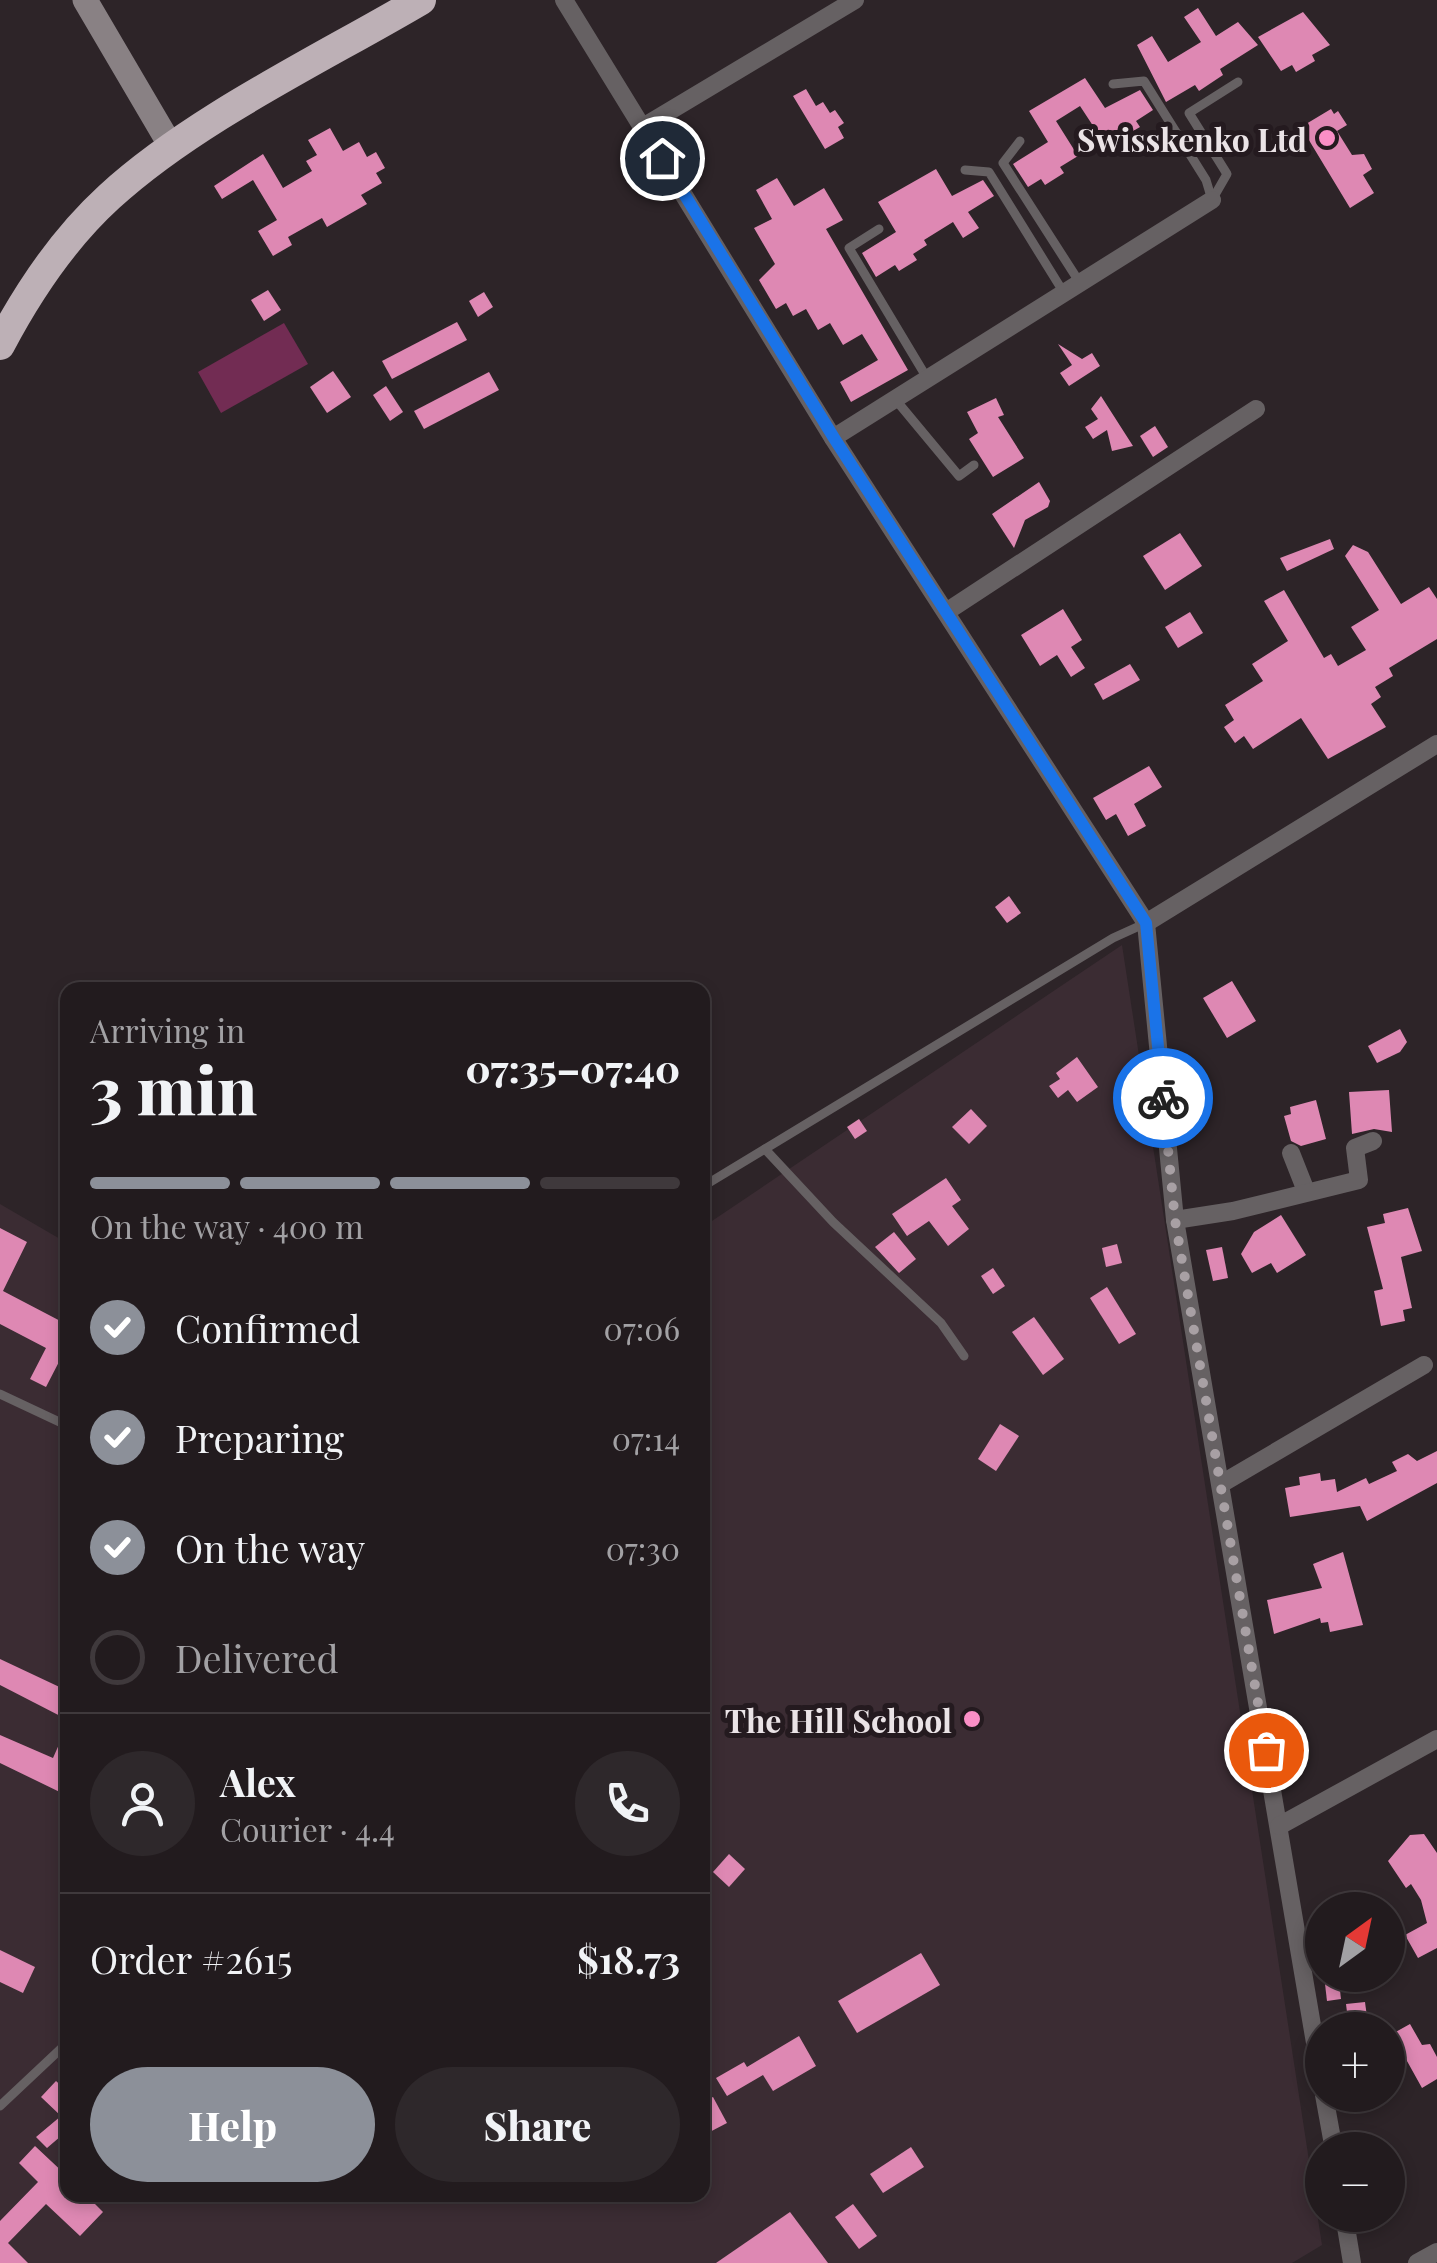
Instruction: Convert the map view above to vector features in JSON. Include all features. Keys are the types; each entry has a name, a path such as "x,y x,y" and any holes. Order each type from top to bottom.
{"highway":[{"path":"0,345 28,292 71,237 110,197 172,148 420,0"}],"main road":[{"path":"84,0 172,148"}],"street":[{"path":"564,0 834,438 1146,923 1175,1220 1310,2012"},
{"path":"643,127 855,0"},
{"path":"834,438 1212,200"},
{"path":"946,612 1256,409"},
{"path":"1146,923 1437,744"},
{"path":"1175,1220 1233,1211 1359,1180 1355,1148 1373,1141"},
{"path":"1291,1152 1306,1191"},
{"path":"1220,1484 1424,1365"},
{"path":"1280,1826 1435,1742"},
{"path":"1347,2232 1352,2263"},
{"path":"1417,2263 1437,2252"}],"lane":[{"path":"1113,84 1144,80 1206,180 1212,200"},
{"path":"1212,200 1227,174 1189,113 1238,82"},
{"path":"1020,141 1003,163 1072,288"},
{"path":"964,170 988,172 1072,288"},
{"path":"879,229 849,248 928,378"},
{"path":"895,399 958,476 974,465"},
{"path":"710,1182 1114,938 1146,923"},
{"path":"765,1149 833,1222 941,1323 964,1356"},
{"path":"0,1394 60,1422"},
{"path":"0,2106 60,2050"}],"shaded area":[{"path":"284,323 308,364 221,413 198,372"},
{"name":"The Hill School","path":"1122,945 1305,2134 1305,2232 1320,2232 1322,2245 1292,2263 0,2263 0,1204 60,1239 60,2202 710,2202 710,1222"}],"building":[{"path":"1198,8 1216,36 1238,22 1258,45 1220,69 1223,75 1199,91 1195,85 1166,102 1137,45 1152,36 1168,62 1201,42 1184,17"},
{"path":"1303,12 1330,45 1312,55 1315,61 1296,72 1292,65 1281,71 1258,37"},
{"path":"1085,78 1105,108 1140,90 1153,110 1136,121 1140,127 1121,138 1118,132 1103,141 1080,106 1056,121 1078,156 1060,167 1064,173 1045,185 1041,179 1028,187 1013,164 1048,142 1029,111"},
{"path":"806,89 816,106 823,102 844,123 838,127 844,138 825,149 793,96"},
{"path":"1331,109 1334,114 1338,111 1347,125 1337,131 1352,155 1364,154 1372,169 1363,175 1374,193 1350,208 1301,127"},
{"path":"330,128 343,151 359,142 367,157 376,152 385,168 376,173 382,183 361,195 367,204 327,227 322,218 288,237 292,245 273,256 258,231 277,220 253,180 222,199 214,186 263,154 283,188 312,171 306,161 317,155 308,140"},
{"path":"936,169 952,196 983,180 994,196 968,212 979,228 963,238 953,222 924,240 927,245 913,254 917,260 899,271 895,265 876,277 862,253 896,232 878,202"},
{"path":"777,178 794,206 824,188 843,220 826,229 908,370 851,402 840,382 878,360 862,334 843,345 830,323 818,330 806,309 793,316 786,303 776,309 759,280 775,264 754,228 772,219 756,190"},
{"path":"268,290 281,310 264,321 251,300"},
{"path":"484,292 493,307 478,317 469,301"},
{"path":"457,322 467,340 392,379 382,361"},
{"path":"1058,344 1082,359 1092,353 1100,366 1069,386 1060,373 1072,365"},
{"path":"333,371 351,397 327,413 310,387"},
{"path":"489,372 499,390 424,429 414,411"},
{"path":"386,386 403,412 390,421 373,395"},
{"path":"1101,396 1133,446 1112,451 1107,430 1093,439 1085,427 1098,419 1091,409"},
{"path":"996,398 1004,415 998,417 1024,458 993,477 969,439 978,433 967,412"},
{"path":"1155,426 1168,447 1153,457 1140,436"},
{"path":"1039,482 1050,501 1048,507 1025,520 1014,548 992,514"},
{"path":"1180,533 1202,566 1165,590 1143,556"},
{"path":"1330,539 1334,549 1287,571 1280,558"},
{"path":"1353,545 1368,552 1401,604 1429,587 1437,599 1437,639 1389,668 1393,676 1375,687 1381,697 1371,704 1386,727 1328,759 1301,718 1253,749 1244,736 1235,743 1224,727 1234,720 1225,705 1263,681 1252,664 1288,641 1264,601 1284,590 1324,658 1331,654 1338,666 1366,650 1351,627 1379,610 1345,556"},
{"path":"1063,609 1082,640 1071,647 1085,668 1071,677 1057,655 1040,666 1021,635"},
{"path":"1190,612 1203,633 1178,648 1165,627"},
{"path":"1130,664 1140,680 1103,700 1094,684"},
{"path":"1149,766 1162,787 1134,804 1146,826 1128,836 1116,814 1106,820 1093,798"},
{"path":"1009,896 1021,913 1007,923 995,907"},
{"path":"1232,981 1256,1021 1227,1038 1203,998"},
{"path":"1400,1029 1407,1042 1400,1052 1377,1063 1368,1046"},
{"path":"1077,1057 1098,1087 1077,1102 1068,1090 1058,1098 1049,1086 1060,1079 1056,1073"},
{"path":"1389,1090 1392,1132 1374,1129 1352,1134 1349,1092"},
{"path":"1316,1100 1326,1139 1301,1146 1291,1141 1284,1116 1291,1114 1290,1107"},
{"path":"971,1109 987,1126 969,1144 952,1127"},
{"path":"859,1119 867,1131 855,1139 847,1127"},
{"path":"946,1178 961,1200 952,1206 969,1229 948,1246 929,1221 907,1236 892,1214"},
{"path":"1408,1208 1422,1251 1401,1257 1412,1308 1403,1310 1405,1321 1381,1326 1374,1291 1383,1289 1367,1227 1385,1223 1383,1214"},
{"path":"1281,1215 1306,1255 1277,1273 1271,1263 1252,1273 1241,1254 1254,1232"},
{"path":"0,1228 27,1242 3,1291 60,1321 60,1360 46,1387 30,1379 46,1348 0,1324"},
{"path":"894,1232 916,1259 899,1273 875,1247"},
{"path":"1117,1244 1122,1263 1106,1267 1102,1248"},
{"path":"1222,1247 1228,1278 1213,1281 1206,1250"},
{"path":"993,1268 1005,1286 993,1294 981,1276"},
{"path":"1107,1287 1136,1334 1119,1344 1090,1298"},
{"path":"1034,1317 1064,1359 1043,1375 1012,1332"},
{"path":"1000,1424 1019,1436 996,1471 978,1459"},
{"path":"1437,1451 1437,1483 1367,1521 1360,1506 1290,1517 1285,1488 1300,1485 1299,1477 1320,1473 1321,1481 1335,1479 1337,1492 1366,1478 1369,1484 1397,1471 1392,1462 1408,1454 1417,1461"},
{"path":"1343,1552 1363,1625 1330,1632 1328,1622 1321,1623 1320,1618 1274,1634 1267,1600 1322,1588 1313,1564"},
{"path":"0,1659 60,1687 60,1716 0,1685"},
{"path":"0,1735 53,1758 60,1742 60,1792 0,1763"},
{"path":"1424,1834 1437,1853 1437,1948 1418,1958 1405,1935 1427,1923 1421,1900 1411,1884 1406,1888 1388,1861 1410,1835"},
{"path":"729,1854 745,1869 729,1887 713,1872"},
{"path":"0,1950 35,1967 23,1993 0,1982"},
{"path":"921,1953 940,1985 857,2033 838,2001"},
{"path":"1326,1992 1340,1992 1341,1999 1327,2001"},
{"path":"1365,2002 1366,2012 1347,2012 1346,2004"},
{"path":"1410,2024 1422,2045 1430,2044 1437,2057 1437,2079 1422,2088 1405,2057 1405,2027"},
{"path":"799,2036 816,2066 773,2091 763,2075 727,2096 716,2078 744,2062 747,2067"},
{"path":"56,2081 60,2085 60,2115 41,2097"},
{"path":"713,2097 727,2123 710,2132"},
{"path":"60,2117 60,2137 47,2148 36,2137"},
{"path":"35,2146 60,2169 60,2202 93,2202 103,2212 80,2236 46,2204 8,2243 28,2263 0,2263 0,2221 38,2182 19,2163"},
{"path":"911,2147 924,2167 883,2193 870,2174"},
{"path":"853,2204 877,2236 859,2249 835,2217"},
{"path":"790,2212 828,2263 716,2263"}],"way so far":[{"path":"1163,1098 1175,1220 1266,1750"}],"place":[{"name":"Swisskenko Ltd","path":"1327,138"},
{"name":"The Hill School","path":"972,1719"}],"route":[{"path":"662,158 834,438 1146,923 1163,1098"}]}
